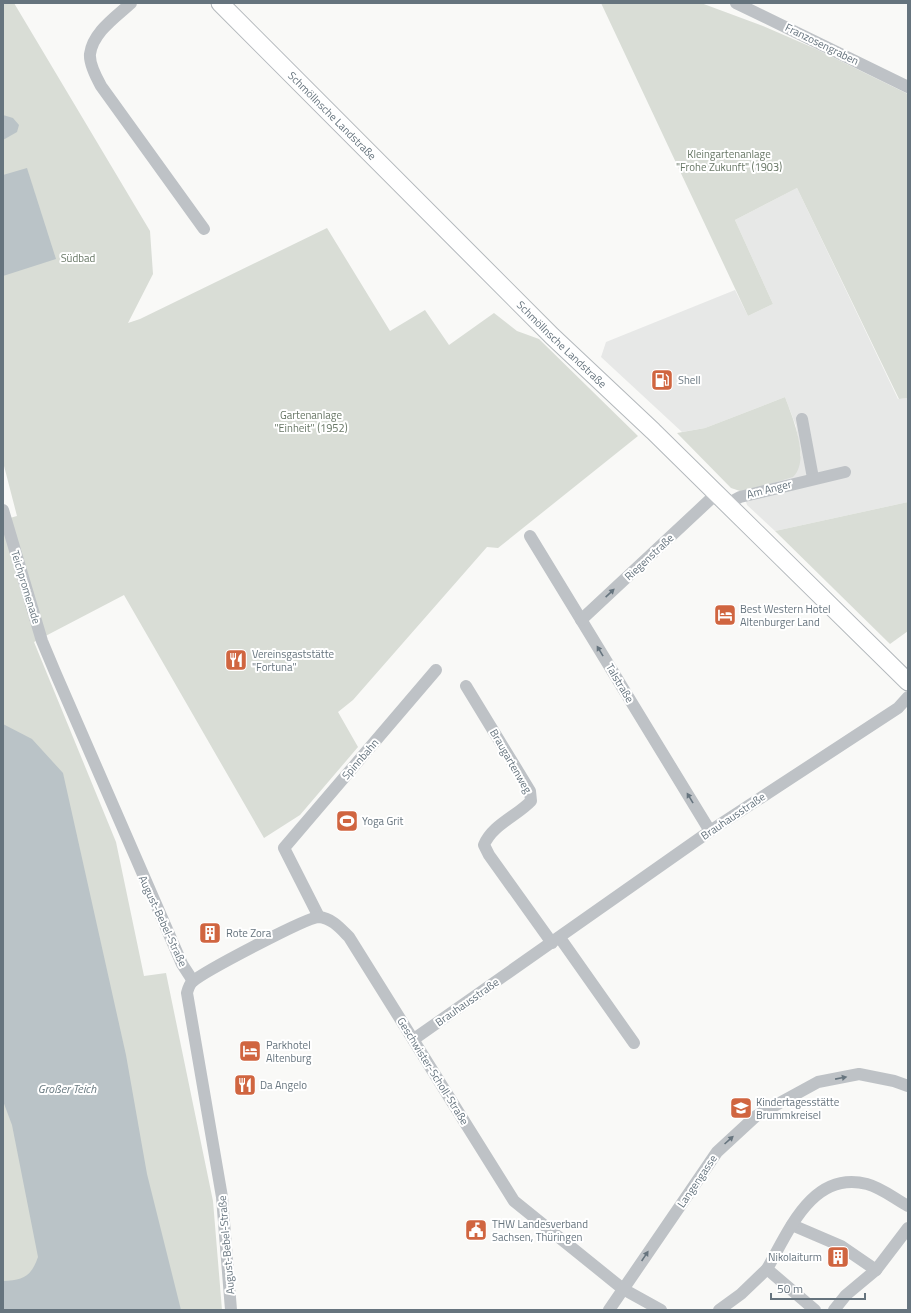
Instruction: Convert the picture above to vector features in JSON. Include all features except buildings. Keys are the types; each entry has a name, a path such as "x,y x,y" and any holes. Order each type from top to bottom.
{"main road":[{"name":"Schmöllnsche Landstraße","path":"220,3 547,330 908,682"}],"street":[{"path":"131,3 98,34 90,54 94,71 101,86 204,229"},
{"name":"Franzosengraben","path":"736,3 908,87"},
{"path":"802,419 813,478"},
{"name":"Am Anger","path":"722,499 740,497 813,478 845,472"},
{"name":"Riegenstraße","path":"581,620 722,499"},
{"name":"Teichpromenade","path":"3,510 42,640"},
{"name":"Talstraße","path":"530,536 710,831"},
{"name":"August-Bebel-Straße","path":"42,640 130,848 182,964 193,981 187,993 188,1002 222,1197 231,1310"},
{"name":"Spinnbahn","path":"319,917 284,848 436,670"},
{"name":"Braugartenweg","path":"466,686 530,791 531,801 524,809 488,835 484,845 489,855 556,940"},
{"name":"Brauhausstraße","path":"414,1039 710,831 898,708 908,697"},
{"path":"193,981 302,922 319,917"},
{"name":"Geschwister-Scholl-Straße","path":"319,917 334,922 349,937 514,1201 623,1289 661,1310"},
{"path":"556,940 634,1043"},
{"name":"Langengasse","path":"609,1310 716,1152 756,1116 818,1082 859,1074 894,1080 908,1086"},
{"path":"719,1310 741,1294 767,1269 792,1225 810,1200 824,1189 837,1184 868,1184 908,1206"},
{"path":"792,1225 841,1246 876,1270"},
{"path":"834,1310 846,1295 876,1270 908,1228"},
{"path":"767,1269 815,1310"}],"shaded area":[{"path":"797,188 898,399 908,398 908,502 775,531 747,505 743,492 801,456 796,426 785,397 705,428 682,432 601,357 606,342 735,290 748,316 773,304 735,220"}],"green space":[{"path":"3,3 14,3 150,231 153,274 128,323 140,319 327,228 390,331 425,310 449,345 494,313 517,331 539,339 638,436 498,548 487,547 353,700 338,712 358,747 300,815 264,838 124,595 34,642 116,842 144,976 166,973 213,1201 222,1310 3,1310 3,520 17,516 3,462"},
{"name":"Kleingartenanlage \"Frohe Zukunft\" (1903)","path":"601,3 701,3 763,26 816,49 908,94 908,398 899,399 797,188 735,220 773,304 748,316"},
{"path":"785,397 795,426 800,449 798,469 793,477 743,492 731,488 677,433 705,428"},
{"path":"908,502 908,631 890,644 775,531"}],"water":[{"path":"3,115 13,118 19,125 17,132 3,140"},
{"path":"27,168 56,259 3,276 3,175"},
{"name":"Großer Teich","path":"3,724 32,739 63,773 126,1055 147,1174 181,1310 3,1310 3,1281 16,1280 25,1276 32,1269 38,1257 12,1125 3,1101"}],"place":[{"name":"Shell","path":"662,380"},
{"name":"Best Western Hotel Altenburger Land","path":"725,615"},
{"name":"Vereinsgaststätte \"Fortuna\"","path":"236,660"},
{"name":"Yoga Grit","path":"347,821"},
{"name":"Rote Zora","path":"210,933"},
{"name":"Parkhotel Altenburg","path":"250,1051"},
{"name":"Da Angelo","path":"245,1085"},
{"name":"Kindertagesstätte Brummkreisel","path":"741,1108"},
{"name":"THW Landesverband Sachsen, Thüringen","path":"476,1230"},
{"name":"Nikolaiturm","path":"838,1257"}],"park label":[{"name":"Südbad","path":"78,258"},
{"name":"Gartenanlage \"Einheit\" (1952)","path":"311,421"}]}
